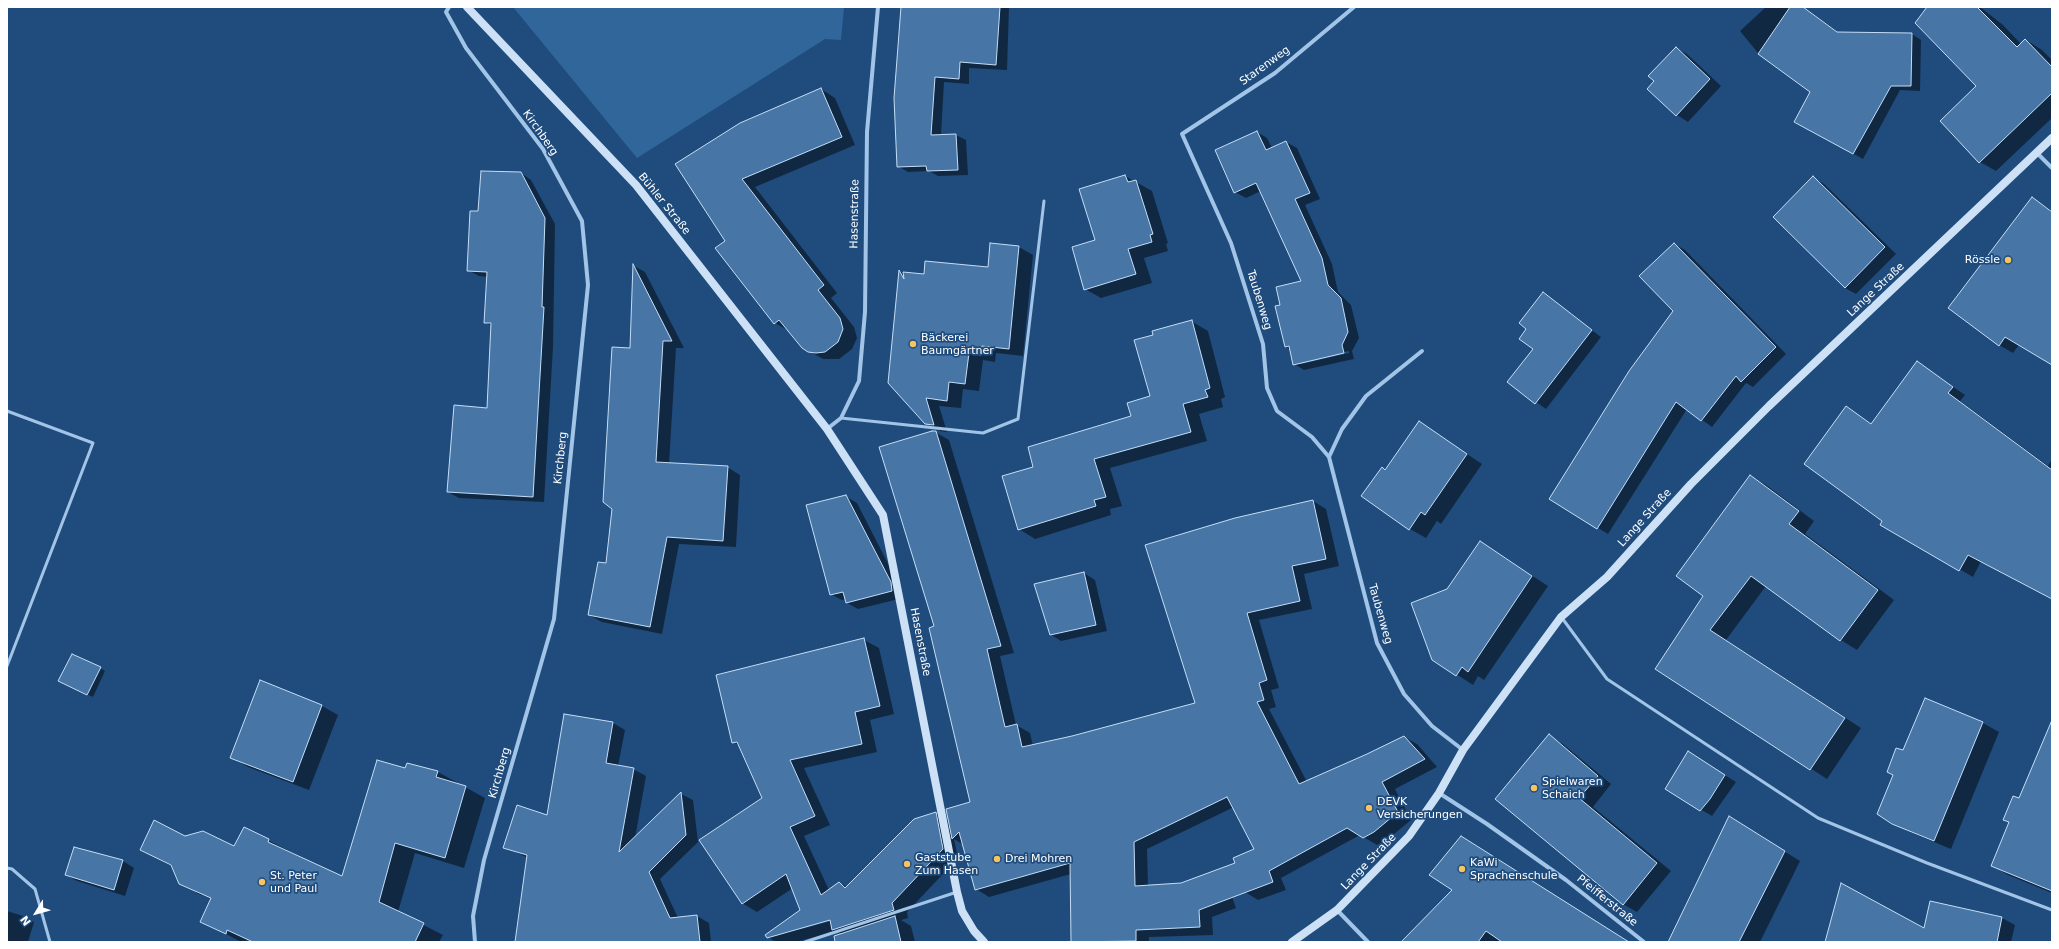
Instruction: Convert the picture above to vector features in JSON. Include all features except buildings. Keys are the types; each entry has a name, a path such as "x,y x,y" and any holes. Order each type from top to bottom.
{"street":[{"name":"Kirchberg","path":"449,7 446,12 466,48 542,149 582,221 588,285 554,619 484,860 473,916 475,942"},
{"name":"Bühler Straße","path":"467,7 636,185 827,429"},
{"name":"Hasenstraße","path":"878,7 866,132 865,312 860,373 859,381 841,418 827,429 883,515 957,892 962,911 974,931 984,942"},
{"name":"Starenweg","path":"1182,134 1275,72 1354,7"},
{"name":"Taubenweg","path":"1182,134 1231,243 1263,344 1267,388 1277,411 1312,437 1329,457 1377,643 1404,694 1432,726 1463,750"},
{"name":"Lange Straße","path":"1292,942 1337,910 1409,836 1439,793 1463,750 1561,617 1608,577 1690,484 1769,406 2038,154 2052,138"},
{"path":"2038,154 2052,168"},
{"path":"1329,457 1342,429 1366,396 1422,351"},
{"name":"Pfeifferstraße","path":"1439,793 1488,824 1566,880 1644,942"},
{"path":"1337,910 1368,942"}],"lane":[{"path":"841,418 983,433 1018,419 1044,201"},
{"path":"7,410 93,443 7,666"},
{"path":"1561,617 1607,679 1818,818 1927,863 2052,910"},
{"path":"7,868 12,869 35,889 50,942"},
{"path":"805,942 957,892"}],"shaded area":[{"path":"513,7 844,7 841,40 825,39 637,158"}],"place":[{"name":"Rössle","path":"2008,260"},
{"name":"Bäckerei Baumgärtner","path":"913,344"},
{"name":"Spielwaren Schaich","path":"1534,788"},
{"name":"DEVK Versicherungen","path":"1369,808"},
{"name":"Drei Mohren","path":"997,859"},
{"name":"Gaststube Zum Hasen","path":"907,864"},
{"name":"KaWi Sprachenschule","path":"1462,869"},
{"name":"St. Peter und Paul","path":"262,882"}]}
